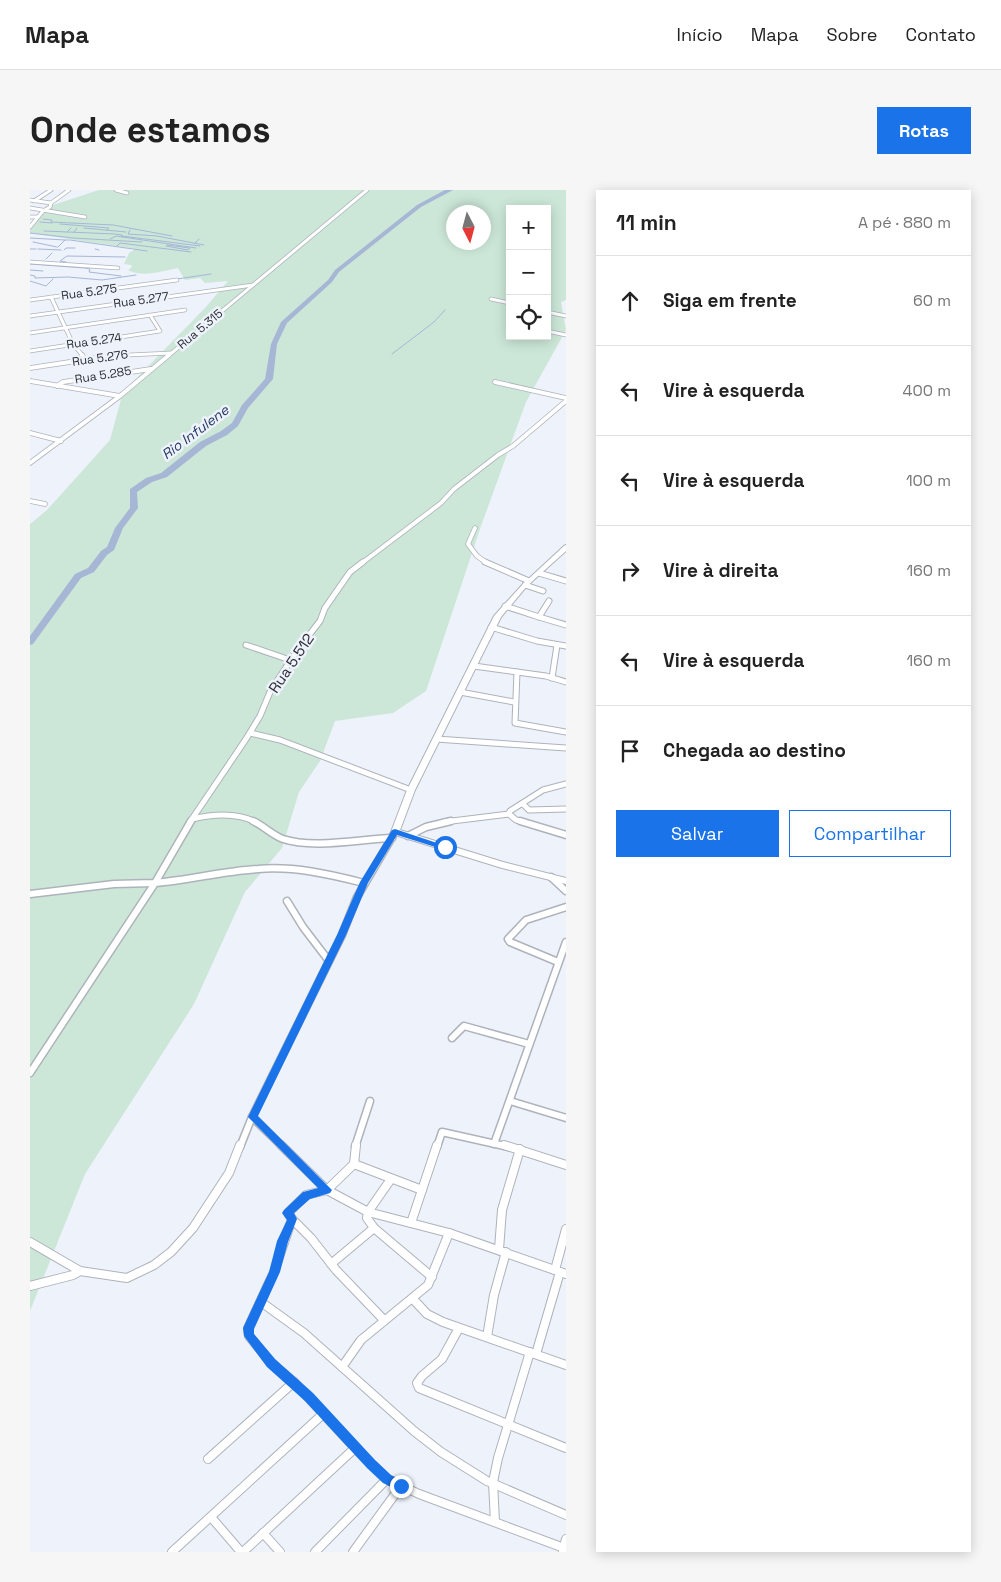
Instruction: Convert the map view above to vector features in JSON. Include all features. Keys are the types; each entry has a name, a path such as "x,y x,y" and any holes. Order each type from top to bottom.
{"street":[{"path":"32,201 51,190"},
{"path":"31,226 43,211 50,207 51,203 69,190"},
{"path":"116,190 127,193"},
{"name":"Rua 5.315","path":"30,463 120,396 367,190"},
{"path":"32,201 51,203"},
{"path":"30,208 85,217"},
{"path":"30,217 38,217"},
{"path":"30,262 118,268"},
{"name":"Rua 5.275","path":"30,300 177,280"},
{"name":"Rua 5.277","path":"30,316 253,285"},
{"path":"51,297 56,312 73,344 84,359"},
{"path":"491,299 506,303"},
{"path":"30,333 185,310"},
{"path":"551,313 566,316"},
{"name":"Rua 5.274","path":"30,351 159,332 160,330 150,315"},
{"path":"551,332 566,335"},
{"name":"Rua 5.276","path":"30,368 84,359 139,353 171,353"},
{"name":"Rua 5.285","path":"57,386 59,383 74,380 152,369"},
{"path":"30,381 120,396"},
{"path":"495,382 566,399"},
{"name":"Rua 5.512","path":"30,1073 156,883 192,819 250,733 270,692 290,660 320,621 325,608 350,572 441,503 454,488 513,446 566,399"},
{"path":"558,407 566,409"},
{"path":"30,433 61,441"},
{"path":"30,501 45,504"},
{"path":"475,528 468,544 470,549 487,563 543,591"},
{"path":"30,1242 80,1271 127,1278 154,1265 171,1252 193,1228 228,1173 252,1117 329,960 364,882 394,835 411,790 474,666 491,627 505,606 566,547"},
{"path":"539,573 566,581"},
{"path":"539,617 549,601"},
{"path":"505,606 566,625"},
{"path":"491,627 566,647"},
{"path":"246,645 290,660"},
{"path":"552,678 557,645"},
{"path":"474,666 552,678 566,682"},
{"path":"517,672 514,723 566,732"},
{"path":"460,692 514,702"},
{"path":"250,733 280,740 411,790"},
{"path":"436,739 566,748"},
{"path":"408,836 413,831 424,827 474,817 509,814 510,811 524,805 547,787 566,784"},
{"path":"524,805 529,810 566,808"},
{"path":"509,814 516,820 566,834"},
{"path":"192,819 211,815 242,817 258,824 276,836 297,841 394,835 408,836 566,881"},
{"path":"30,894 114,884 156,883 218,873 272,868 313,872 364,882"},
{"path":"551,878 566,891"},
{"path":"287,901 303,927 329,960"},
{"path":"558,962 510,942 508,939 526,920 566,907"},
{"path":"494,1144 566,942"},
{"path":"452,1038 464,1026 529,1044"},
{"path":"370,1101 354,1152 354,1164 327,1190 306,1195 288,1213 331,1264 384,1320"},
{"path":"510,1101 566,1118"},
{"path":"252,1117 327,1190 368,1212 449,1233 502,1250 560,1272"},
{"path":"411,1224 442,1132 520,1149 566,1165"},
{"path":"487,1337 502,1250 502,1210 520,1149"},
{"path":"354,1164 422,1190"},
{"path":"391,1179 368,1212 366,1218 374,1228 432,1277"},
{"path":"292,1219 274,1272 248,1328 249,1336 271,1363 294,1382 355,1448 387,1479 401,1486 564,1547"},
{"path":"331,1264 374,1228"},
{"path":"495,1522 493,1482 507,1424 560,1272 566,1229"},
{"path":"342,1367 361,1340 384,1320 414,1299 428,1285 449,1233"},
{"path":"30,1286 73,1275 80,1271"},
{"path":"414,1299 427,1314 459,1328 566,1365"},
{"path":"260,1302 304,1333 434,1447 472,1472 566,1515"},
{"path":"459,1328 442,1359 422,1376 417,1386 566,1448"},
{"path":"208,1459 294,1382"},
{"path":"172,1552 323,1414"},
{"path":"211,1517 242,1552 355,1448"},
{"path":"314,1552 387,1479"},
{"path":"353,1552 401,1486"},
{"path":"263,1533 280,1552"}],"green space":[{"path":"99,190 566,190 566,300 561,302 566,330 526,402 481,526 426,691 393,713 335,721 320,761 299,792 282,848 245,892 194,1004 85,1174 30,1311 30,524 47,510 110,440 123,392 205,308 228,281 205,283 200,278 185,280 178,268 152,273 134,272 128,270 132,267 131,265 124,264 129,253 136,249 30,233 30,229 50,206"}],"waterway":[{"name":"Rio Infulene","path":"30,642 78,576 91,570 104,553 111,548 119,528 134,508 133,491 149,480 164,475 203,444 224,433 235,424 245,407 269,379 274,344 284,322 330,281 337,271 410,213 439,194 450,190"},
{"path":"43,219 52,220 51,222 113,225 172,236"},
{"path":"40,222 52,223"},
{"path":"60,224 109,228 107,230"},
{"path":"67,232 71,228"},
{"path":"74,232 77,228"},
{"path":"84,228 126,232"},
{"path":"130,230 128,234 157,236 204,245"},
{"path":"44,231 67,232"},
{"path":"67,232 122,236"},
{"path":"30,233 73,238 142,242"},
{"path":"110,239 116,236 122,237"},
{"path":"122,236 200,246"},
{"path":"122,237 196,248"},
{"path":"30,238 65,240"},
{"path":"195,243 199,239"},
{"path":"58,247 65,240"},
{"path":"65,240 147,251"},
{"path":"33,242 57,247"},
{"path":"117,246 120,243 191,252"},
{"path":"167,245 189,248"},
{"path":"166,246 188,250 190,248"},
{"path":"64,250 66,248 75,248"},
{"path":"30,249 36,249"},
{"path":"38,249 61,250"},
{"path":"95,249 99,250"},
{"path":"46,259 52,253"},
{"path":"66,262 60,261 67,256 125,257"},
{"path":"30,264 85,268 90,269 89,272 121,276"},
{"path":"30,270 43,271"},
{"path":"177,279 211,274"},
{"path":"30,275 35,276 35,278 68,277 102,280 136,275"},
{"path":"30,281 46,286 53,279"},
{"path":"392,354 434,322 445,310"}],"route":[{"path":"401,1486 387,1479 371,1464 309,1397 271,1363 249,1336 248,1328 274,1272 283,1241 290,1226 292,1219 288,1213 306,1195 318,1190 327,1190 252,1117 342,935 364,882 395,832 445,847"}]}
